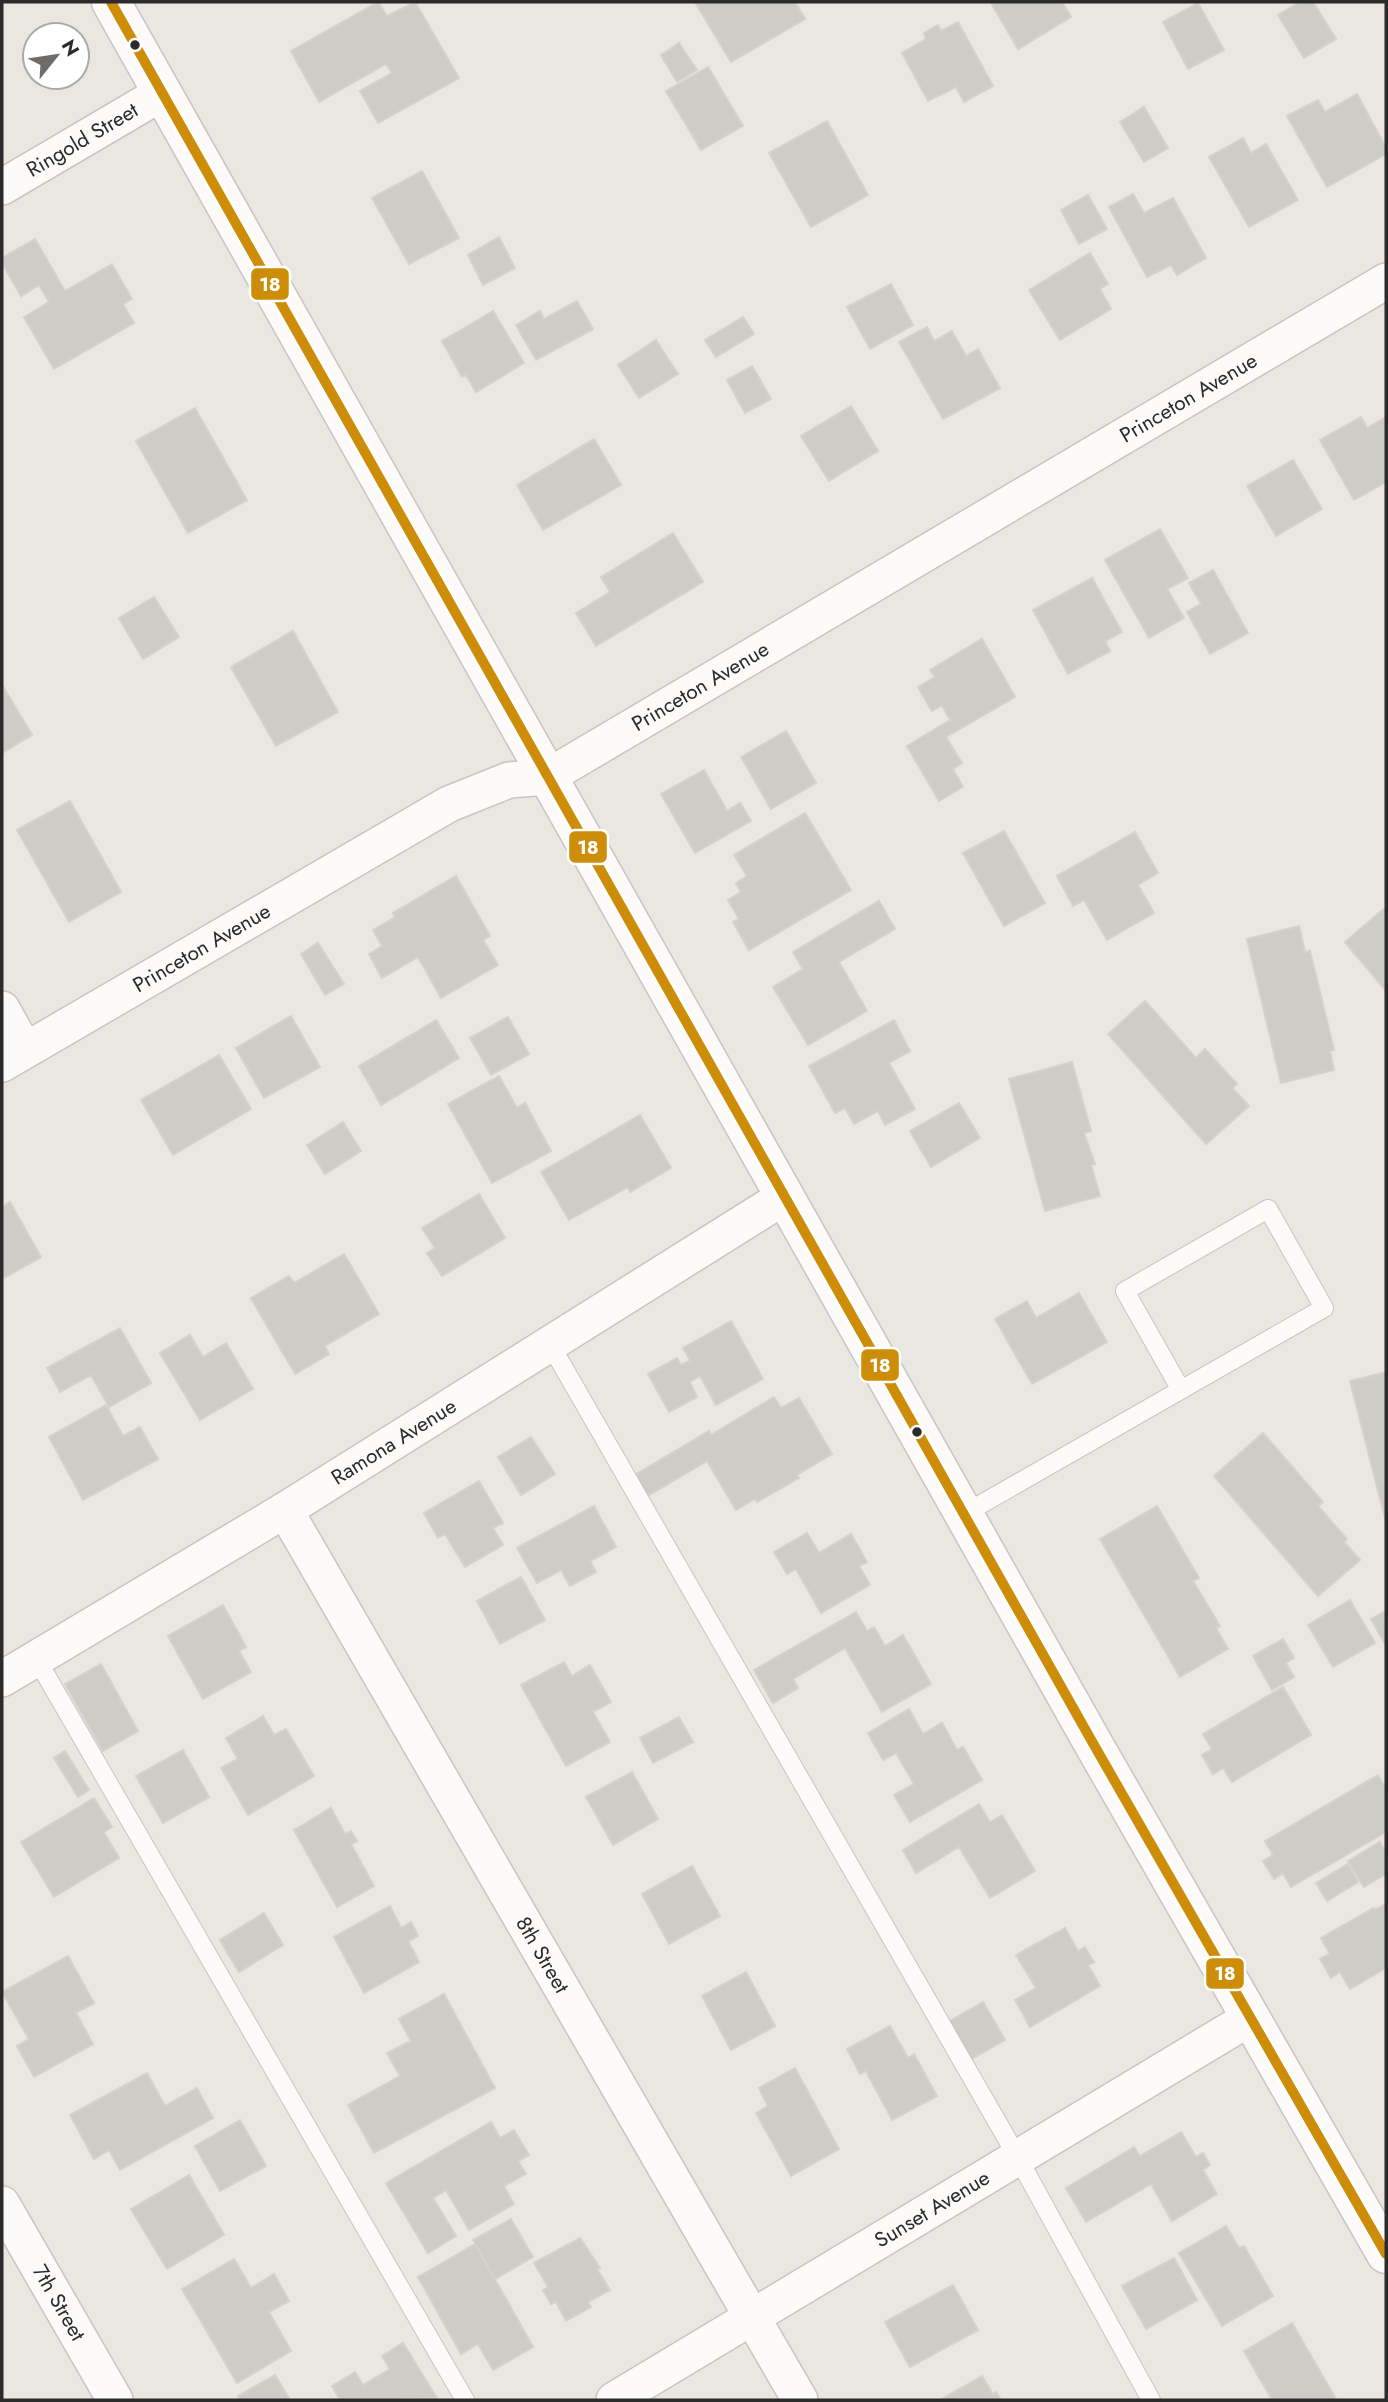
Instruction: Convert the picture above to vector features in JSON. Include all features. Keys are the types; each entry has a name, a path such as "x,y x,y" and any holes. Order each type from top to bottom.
{"street":[{"path":"111,2 784,1197 1386,2254"},
{"name":"Ringold Street","path":"2,187 162,93"},
{"name":"Princeton Avenue","path":"13,1057 449,804 509,780 547,778 1386,281"},
{"path":"2,1009 13,1057"},
{"name":"Ramona Avenue","path":"2,1679 285,1510 784,1197"},
{"name":"8th Street","path":"285,1510 800,2400"},
{"name":"Sunset Avenue","path":"614,2400 1251,2018"},
{"name":"7th Street","path":"2,2204 116,2400"}],"lane":[{"path":"964,1514 1181,1390 1324,1308 1268,1209 1125,1291 1181,1390"},
{"path":"550,1344 1018,2158 1151,2400"},
{"path":"36,1658 465,2400"}],"building":[{"path":"378,2 387,16 415,2 459,78 378,123 360,91 392,73 386,64 319,102 291,51"},
{"path":"695,2 795,2 805,19 731,62"},
{"path":"992,2 1062,2 1071,17 1018,49"},
{"path":"1300,2 1313,2 1336,39 1304,58 1278,15"},
{"path":"1198,3 1224,50 1188,69 1163,22"},
{"path":"958,22 993,86 964,102 956,87 928,101 902,53 926,39 924,33 938,25 941,31"},
{"path":"679,43 697,70 677,82 661,55"},
{"path":"708,67 743,126 701,150 666,91"},
{"path":"1357,94 1386,148 1386,154 1327,187 1287,116 1318,100 1325,112"},
{"path":"1144,107 1168,148 1144,162 1120,122"},
{"path":"827,121 868,195 811,227 769,153"},
{"path":"1243,138 1251,153 1266,144 1298,200 1249,227 1209,157"},
{"path":"422,171 459,238 409,264 372,198"},
{"path":"1133,194 1144,213 1173,198 1206,258 1177,275 1171,265 1147,277 1109,207"},
{"path":"1088,195 1107,229 1079,244 1061,210"},
{"path":"499,237 515,268 483,285 468,255"},
{"path":"35,239 65,291 112,264 132,299 123,304 134,323 54,369 24,317 49,302 39,285 21,296 2,263 2,258"},
{"path":"1090,253 1108,284 1100,289 1111,309 1060,340 1029,290"},
{"path":"891,284 913,325 870,349 847,307"},
{"path":"577,301 593,329 536,360 516,325 540,311 544,319"},
{"path":"493,311 524,363 476,392 466,375 462,377 442,341"},
{"path":"743,317 754,334 716,357 705,340"},
{"path":"927,327 934,341 952,331 966,356 978,349 1000,388 943,419 899,342"},
{"path":"656,340 678,374 639,398 618,365"},
{"path":"752,366 771,399 745,413 727,380"},
{"path":"851,406 878,451 829,481 801,436"},
{"path":"195,408 247,500 188,533 136,441"},
{"path":"1361,417 1367,428 1386,417 1386,482 1354,500 1320,440"},
{"path":"594,439 621,485 543,530 517,485"},
{"path":"1293,460 1322,509 1276,536 1247,486"},
{"path":"1160,529 1188,578 1167,589 1184,618 1149,638 1105,560"},
{"path":"673,533 703,582 596,646 576,613 610,592 601,577"},
{"path":"1213,570 1248,633 1210,654 1187,612 1201,604 1189,583"},
{"path":"1092,578 1122,632 1105,641 1110,651 1068,674 1033,610"},
{"path":"154,597 179,637 143,659 119,618"},
{"path":"293,631 338,712 276,746 231,667"},
{"path":"982,639 1015,697 946,737 962,763 953,769 963,787 939,801 907,746 950,720 942,705 932,711 918,687 935,677 930,670"},
{"path":"2,685 32,735 2,753"},
{"path":"786,731 816,783 771,809 741,757"},
{"path":"704,770 727,811 740,803 751,821 695,853 661,794"},
{"path":"70,801 121,892 69,922 17,830"},
{"path":"805,813 851,890 749,950 733,922 739,919 728,900 741,892 736,883 747,876 734,855"},
{"path":"1004,831 1045,903 1004,926 963,853"},
{"path":"1135,832 1158,873 1138,885 1154,913 1107,940 1084,900 1073,906 1057,876"},
{"path":"456,876 490,936 483,940 498,965 441,998 418,957 382,978 369,954 382,946 373,930 395,917 393,913"},
{"path":"879,901 895,929 839,962 867,1011 808,1045 773,987 803,969 793,952"},
{"path":"1386,907 1386,991 1345,942"},
{"path":"1299,926 1305,952 1310,951 1334,1050 1330,1051 1334,1070 1281,1083 1247,939"},
{"path":"318,943 344,984 325,995 301,954"},
{"path":"1145,1001 1196,1058 1205,1049 1237,1084 1232,1088 1249,1106 1206,1144 1108,1034"},
{"path":"291,1016 320,1067 264,1098 236,1048"},
{"path":"508,1017 529,1054 491,1075 470,1038"},
{"path":"436,1020 459,1058 381,1105 359,1066"},
{"path":"894,1020 910,1051 889,1063 915,1109 885,1125 878,1111 854,1124 845,1108 835,1113 809,1066"},
{"path":"219,1055 251,1109 173,1155 141,1100"},
{"path":"1072,1062 1091,1131 1084,1133 1095,1164 1091,1165 1100,1196 1045,1211 1009,1079"},
{"path":"499,1076 517,1108 525,1103 551,1151 492,1183 448,1104"},
{"path":"959,1103 980,1138 931,1167 910,1131"},
{"path":"640,1115 671,1168 630,1192 628,1187 569,1220 541,1172"},
{"path":"343,1122 361,1151 325,1174 307,1145"},
{"path":"479,1194 505,1238 442,1276 427,1253 435,1248 422,1228"},
{"path":"10,1202 41,1257 2,1279 2,1207"},
{"path":"344,1254 379,1314 325,1346 329,1354 295,1374 251,1298 289,1276 294,1283"},
{"path":"1079,1293 1107,1342 1032,1384 995,1319 1027,1301 1036,1318"},
{"path":"731,1321 763,1379 716,1405 700,1376 690,1382 697,1397 669,1412 648,1374 677,1358 681,1365 690,1360 683,1348"},
{"path":"120,1328 151,1383 109,1407 91,1375 60,1392 47,1368"},
{"path":"190,1335 203,1357 226,1343 253,1389 200,1420 160,1353"},
{"path":"1386,1372 1386,1522 1350,1381"},
{"path":"774,1397 781,1408 799,1398 832,1454 797,1475 799,1478 757,1502 755,1499 736,1510 707,1461 646,1497 633,1476 709,1431 711,1435"},
{"path":"106,1405 123,1436 140,1427 158,1459 83,1500 49,1437"},
{"path":"1263,1433 1323,1502 1318,1506 1347,1539 1344,1542 1360,1560 1318,1596 1214,1476"},
{"path":"531,1437 555,1474 521,1495 498,1457"},
{"path":"479,1481 503,1523 493,1528 503,1545 465,1567 445,1534 438,1538 424,1513"},
{"path":"594,1506 616,1547 590,1561 596,1572 570,1586 561,1570 537,1583 517,1548"},
{"path":"1157,1506 1199,1578 1193,1581 1220,1626 1216,1628 1228,1649 1180,1677 1100,1539"},
{"path":"807,1533 819,1553 851,1534 867,1562 859,1566 870,1585 821,1613 796,1569 787,1574 774,1552"},
{"path":"521,1577 545,1620 500,1644 477,1601"},
{"path":"1350,1600 1375,1643 1333,1667 1308,1625"},
{"path":"223,1605 246,1647 239,1651 251,1672 203,1699 168,1636"},
{"path":"1386,1611 1386,1646 1371,1619"},
{"path":"856,1612 867,1631 874,1627 885,1646 903,1635 931,1684 882,1712 845,1648 793,1679 798,1688 773,1703 754,1670"},
{"path":"1283,1639 1294,1658 1286,1663 1294,1677 1272,1690 1253,1656"},
{"path":"564,1662 572,1676 590,1665 611,1702 593,1712 610,1742 566,1766 521,1685"},
{"path":"101,1664 138,1731 103,1751 65,1684"},
{"path":"1283,1687 1311,1735 1232,1782 1223,1768 1213,1774 1202,1755 1212,1749 1203,1734"},
{"path":"909,1709 923,1734 942,1723 957,1750 963,1747 982,1780 910,1822 894,1795 914,1784 896,1753 883,1760 868,1733"},
{"path":"263,1716 274,1735 286,1729 314,1776 248,1815 221,1768 238,1759 226,1738"},
{"path":"679,1717 693,1742 653,1763 640,1738"},
{"path":"183,1750 209,1797 163,1823 136,1776"},
{"path":"65,1751 89,1790 78,1797 54,1758"},
{"path":"632,1772 658,1819 613,1845 586,1797"},
{"path":"1378,1775 1386,1789 1386,1832 1291,1887 1283,1873 1274,1879 1263,1861 1273,1855 1265,1841"},
{"path":"94,1798 112,1827 104,1832 119,1858 54,1897 21,1842"},
{"path":"979,1804 990,1822 1002,1815 1035,1871 990,1898 959,1847 916,1873 903,1850"},
{"path":"331,1808 345,1834 351,1831 357,1841 351,1844 374,1886 337,1907 294,1830"},
{"path":"1380,1842 1386,1853 1386,1874 1364,1887 1348,1861"},
{"path":"1348,1864 1358,1882 1327,1901 1316,1883"},
{"path":"692,1866 720,1916 669,1944 642,1894"},
{"path":"1386,1904 1386,1968 1350,1989 1340,1972 1331,1978 1320,1959 1330,1954 1321,1938"},
{"path":"390,1906 401,1928 411,1922 418,1936 408,1941 419,1962 364,1993 334,1937"},
{"path":"264,1913 283,1945 239,1972 220,1940"},
{"path":"1065,1928 1078,1951 1085,1947 1094,1962 1088,1965 1100,1986 1030,2027 1015,2000 1036,1988 1016,1955"},
{"path":"68,1956 94,2003 76,2013 93,2044 34,2077 17,2046 29,2039 2,1992"},
{"path":"746,1972 775,2026 731,2050 702,1996"},
{"path":"444,1994 495,2088 374,2153 348,2105 400,2076 387,2053 411,2041 399,2019"},
{"path":"983,2002 1005,2040 970,2060 948,2022"},
{"path":"890,2026 908,2058 914,2054 937,2096 892,2120 866,2071 860,2074 847,2049"},
{"path":"795,2068 839,2149 791,2176 756,2113 768,2106 759,2088"},
{"path":"147,2073 165,2106 197,2088 213,2118 120,2170 109,2150 94,2159 70,2115"},
{"path":"240,2120 266,2166 220,2191 195,2146"},
{"path":"491,2122 500,2138 514,2130 529,2155 518,2161 526,2174 504,2186 514,2204 469,2230 446,2190 433,2198 456,2236 428,2253 386,2183"},
{"path":"1181,2132 1196,2157 1203,2153 1210,2165 1203,2170 1217,2194 1172,2221 1151,2184 1086,2222 1066,2188 1134,2147 1140,2156"},
{"path":"189,2175 224,2235 167,2269 131,2209"},
{"path":"511,2219 533,2257 495,2279 473,2240"},
{"path":"1226,2226 1239,2248 1244,2246 1273,2296 1222,2326 1179,2253"},
{"path":"580,2238 600,2268 597,2269 610,2290 588,2302 591,2307 566,2321 556,2302 551,2304 543,2290 548,2287 534,2263"},
{"path":"475,2244 533,2347 493,2370 478,2344 461,2354 418,2277"},
{"path":"1174,2258 1197,2300 1146,2329 1122,2286"},
{"path":"234,2259 251,2288 274,2274 289,2301 269,2312 291,2351 237,2383 182,2289"},
{"path":"953,2285 978,2330 910,2367 885,2322"},
{"path":"1292,2323 1336,2399 1272,2400 1244,2351"},
{"path":"403,2343 437,2398 340,2400 332,2386 355,2372 363,2385 390,2369 382,2356"},
{"path":"275,2375 290,2400 240,2400 238,2396"},
{"path":"982,2376 993,2394 996,2392 1001,2400 940,2400"}],"transit line":[{"name":"18","path":"111,2 1094,1745 1386,2254"}]}
